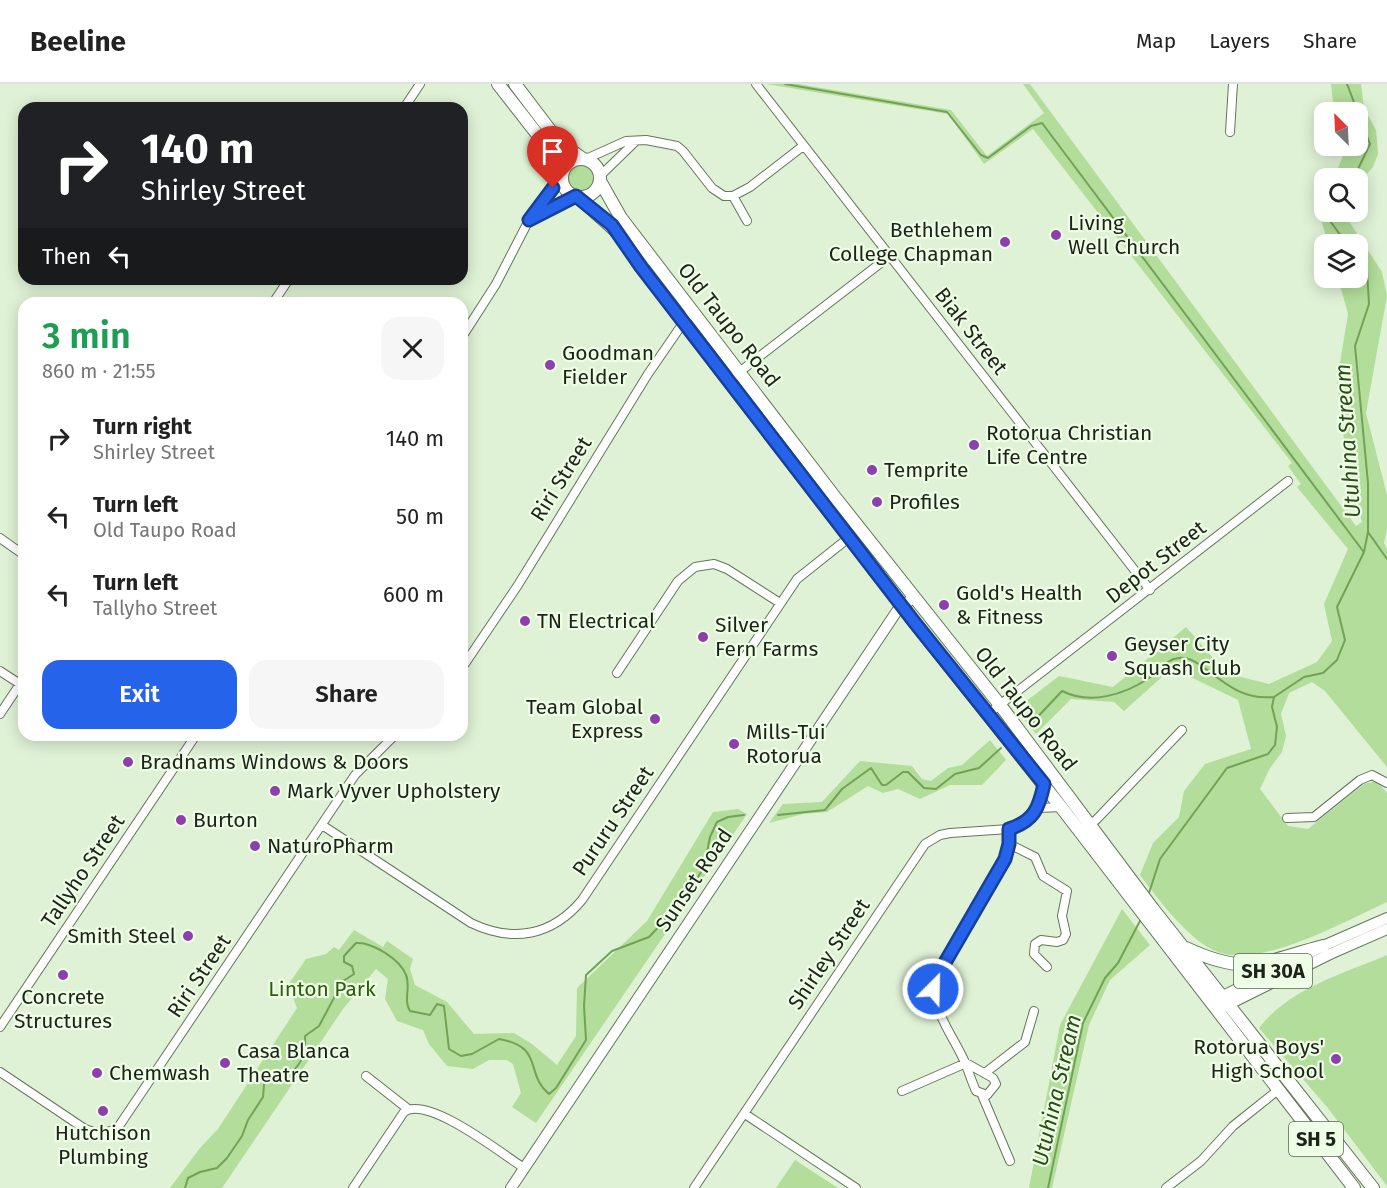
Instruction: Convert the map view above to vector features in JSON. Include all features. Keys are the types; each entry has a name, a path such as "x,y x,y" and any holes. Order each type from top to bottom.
{"highway":[{"name":"SH 5","path":"498,84 541,139 562,177 564,188 577,196"},
{"name":"SH 5","path":"515,84 554,136 597,167 600,179"},
{"path":"562,177 571,162 585,159"},
{"path":"577,196 592,194 600,179"},
{"name":"Old Taupo Road","path":"600,179 621,218 1000,705 1085,827 1150,914 1213,1007 1353,1188"},
{"name":"Old Taupo Road","path":"577,196 612,225 683,322 903,606 1061,807 1085,827"},
{"name":"Old Taupo Road","path":"1150,914 1182,946 1374,1188"},
{"path":"1182,946 1223,963 1241,966 1263,963 1323,946"},
{"name":"Old Taupo Road","path":"1278,1090 1285,1089 1291,1093 1318,1128 1339,1143"}],"main road":[{"name":"Sunset Road","path":"511,1188 903,606 914,597"},
{"name":"SH 30A","path":"1213,1007 1323,946 1387,918"},
{"name":"SH 30A","path":"1225,1000 1387,929"}],"street":[{"path":"408,102 420,84"},
{"name":"Biak Street","path":"756,84 1150,590"},
{"name":"Biak Street","path":"761,84 764,93"},
{"path":"1230,132 1233,84"},
{"path":"585,159 626,141 677,146 712,188 724,196 733,196 750,187 803,146"},
{"path":"600,179 636,141"},
{"path":"468,328 496,284 529,220 562,177"},
{"path":"529,220 577,196"},
{"path":"733,196 747,221"},
{"path":"729,380 891,255"},
{"name":"Riri Street","path":"468,659 513,593 692,310"},
{"name":"Depot Street","path":"988,714 1288,481"},
{"name":"Pururu Street","path":"322,825 471,923 489,932 506,935 520,934 551,926 568,916 582,900 797,579 862,528"},
{"path":"0,538 18,551"},
{"path":"618,673 678,581 695,567 714,564 727,569 780,603"},
{"path":"0,671 18,679"},
{"path":"0,714 18,687"},
{"path":"1085,827 1182,730"},
{"name":"Tallyho Street","path":"0,1028 192,741"},
{"name":"Riri Street","path":"0,1072 85,1129 100,1134 117,1129 355,775 389,741"},
{"path":"1287,818 1314,817 1360,780 1372,775 1387,783"},
{"path":"1044,784 1040,808 1061,807"},
{"name":"Shirley Street","path":"694,1188 925,844 940,835 950,833 1009,829 1025,821 1040,808"},
{"path":"1009,829 1009,844 1005,859 934,981 936,1000 966,1063 976,1091 982,1095 1010,1161"},
{"path":"1009,844 1035,857 1043,876 1067,891 1062,916 1066,934 1063,940 1057,942 1041,940 1035,944 1034,954 1047,967"},
{"path":"985,1073 1025,1042 1034,1011"},
{"path":"966,1063 993,1078 996,1084 994,1090 982,1095"},
{"path":"902,1091 966,1063"},
{"path":"366,1076 408,1109 423,1110 448,1119 524,1168"},
{"path":"1166,1188 1201,1161 1233,1126 1278,1090"},
{"path":"353,1188 408,1109"},
{"path":"744,1114 856,1188"}],"green space":[{"path":"766,84 798,84 951,110 987,156 1044,113 1023,84 1030,84 1356,526 1362,522 1347,465 1337,381 1348,314 1341,288 1368,288 1368,250 1382,272 1387,296 1366,413 1387,495 1387,529 1384,543 1387,549 1387,767 1325,691 1312,682 1289,693 1281,714 1286,736 1282,752 1270,768 1260,789 1288,826 1308,829 1364,784 1377,781 1387,793 1387,902 1304,940 1257,954 1236,955 1218,952 1207,947 1175,919 1140,875 1153,843 1179,817 1184,791 1205,764 1251,749 1238,700 1172,668 1124,711 1114,702 1071,699 1036,734 1019,712 1024,703 1059,676 1113,687 1186,627 1221,667 1237,676 1269,684 1317,662 1332,641 1324,604 1348,549 1297,487 1301,484 1288,466 1292,463 1033,129 984,164 948,114"},
{"path":"1331,84 1361,84 1363,102 1333,102"},
{"path":"1368,115 1376,130 1378,154 1373,167 1368,173 1368,168 1338,168 1343,156 1368,156"},
{"path":"580,164 586,165 594,173 594,185 586,193 580,194 574,193 566,185 565,179 566,173 574,165"},
{"path":"1322,222 1350,222 1357,234 1325,234"},
{"path":"990,740 1006,760 982,785 950,785 920,799 898,789 883,793 868,786 827,812 803,814 769,823 783,804 822,802 860,761 912,766 922,779 931,781 948,768 962,765"},
{"name":"Linton Park","path":"738,809 747,814 536,1123 512,1107 521,1093 513,1064 507,1060 489,1060 473,1069 447,1066 429,1044 423,1030 397,1021 385,999 388,979 376,969 343,1009 222,1188 170,1188 200,1148 218,1129 297,1008 288,985 306,959 326,954 334,947 339,950 354,930 383,947 387,941 413,959 410,969 415,985 447,1002 474,1034 514,1033 532,1044 557,1065 576,1036 577,988 647,921 713,812"},
{"path":"1122,909 1150,945 1110,980 1089,1025 1052,1188 1029,1188 1060,1025"},
{"name":"Rotorua Boys' High School","path":"1387,955 1387,1186 1327,1107 1259,1028 1286,1002 1302,992"},
{"path":"795,1160 838,1188 776,1188"}],"waterway":[{"path":"785,84 947,112 981,155 988,158 1031,126 1042,123 1363,551"},
{"name":"Utuhina Stream","path":"1347,84 1370,144 1358,168"},
{"name":"Utuhina Stream","path":"1331,222 1340,234"},
{"name":"Utuhina Stream","path":"1148,896 1160,859 1227,768 1268,754 1275,745 1277,727 1272,707 1274,697 1304,677 1323,673 1337,660 1345,640 1337,607 1364,552 1368,532 1368,483 1355,346 1369,304 1368,288"},
{"path":"1368,532 1387,559"},
{"path":"1031,724 1062,691 1095,698 1118,693 1139,684 1166,663 1179,658 1189,659 1242,693 1257,697 1274,697"},
{"path":"778,815 825,810 842,789 871,768 882,785 886,785 903,772 908,772 924,788 936,789 955,774 979,768 1001,748"},
{"path":"185,1188 188,1178 217,1168 227,1158 263,1097 265,1073 290,1074 301,1061 305,1036 319,1026 343,981 354,974 352,966 344,962 344,956 356,943 377,948 403,969 408,984 407,1002 410,1011 430,1015 437,1004 444,1006 449,1049 461,1056 472,1054 499,1039 513,1043 523,1048 528,1054 537,1078 549,1094 556,1088 586,1040 584,1006 586,975 612,951 649,937 685,899 704,867 710,837 717,822 728,817 744,815"},
{"name":"Utuhina Stream","path":"1048,1188 1083,1023 1105,978 1118,963 1141,919"}],"place":[{"name":"Living Well Church","path":"1056,235"},
{"name":"Bethlehem College Chapman","path":"1005,242"},
{"name":"Goodman Fielder","path":"550,365"},
{"name":"Rotorua Christian Life Centre","path":"974,445"},
{"name":"Temprite","path":"872,470"},
{"name":"Profiles","path":"877,502"},
{"name":"Gold's Health & Fitness","path":"944,605"},
{"name":"TN Electrical","path":"525,621"},
{"name":"Silver Fern Farms","path":"703,637"},
{"name":"Geyser City Squash Club","path":"1112,656"},
{"name":"Team Global Express","path":"655,719"},
{"name":"Mills-Tui Rotorua","path":"734,744"},
{"name":"Bradnams Windows & Doors","path":"128,762"},
{"name":"Mark Vyver Upholstery","path":"275,791"},
{"name":"Burton","path":"181,820"},
{"name":"NaturoPharm","path":"255,846"},
{"name":"Smith Steel","path":"188,936"},
{"name":"Concrete Structures","path":"63,975"},
{"name":"Rotorua Boys' High School","path":"1336,1059"},
{"name":"Casa Blanca Theatre","path":"225,1063"},
{"name":"Chemwash","path":"97,1073"},
{"name":"Hutchison Plumbing","path":"103,1111"}],"route":[{"path":"553,188 529,220 576,196 612,225 641,267 894,592 915,623 1044,784 1040,808 1025,821 1009,829 1008,852 1005,859 936,978 933,989"}]}
